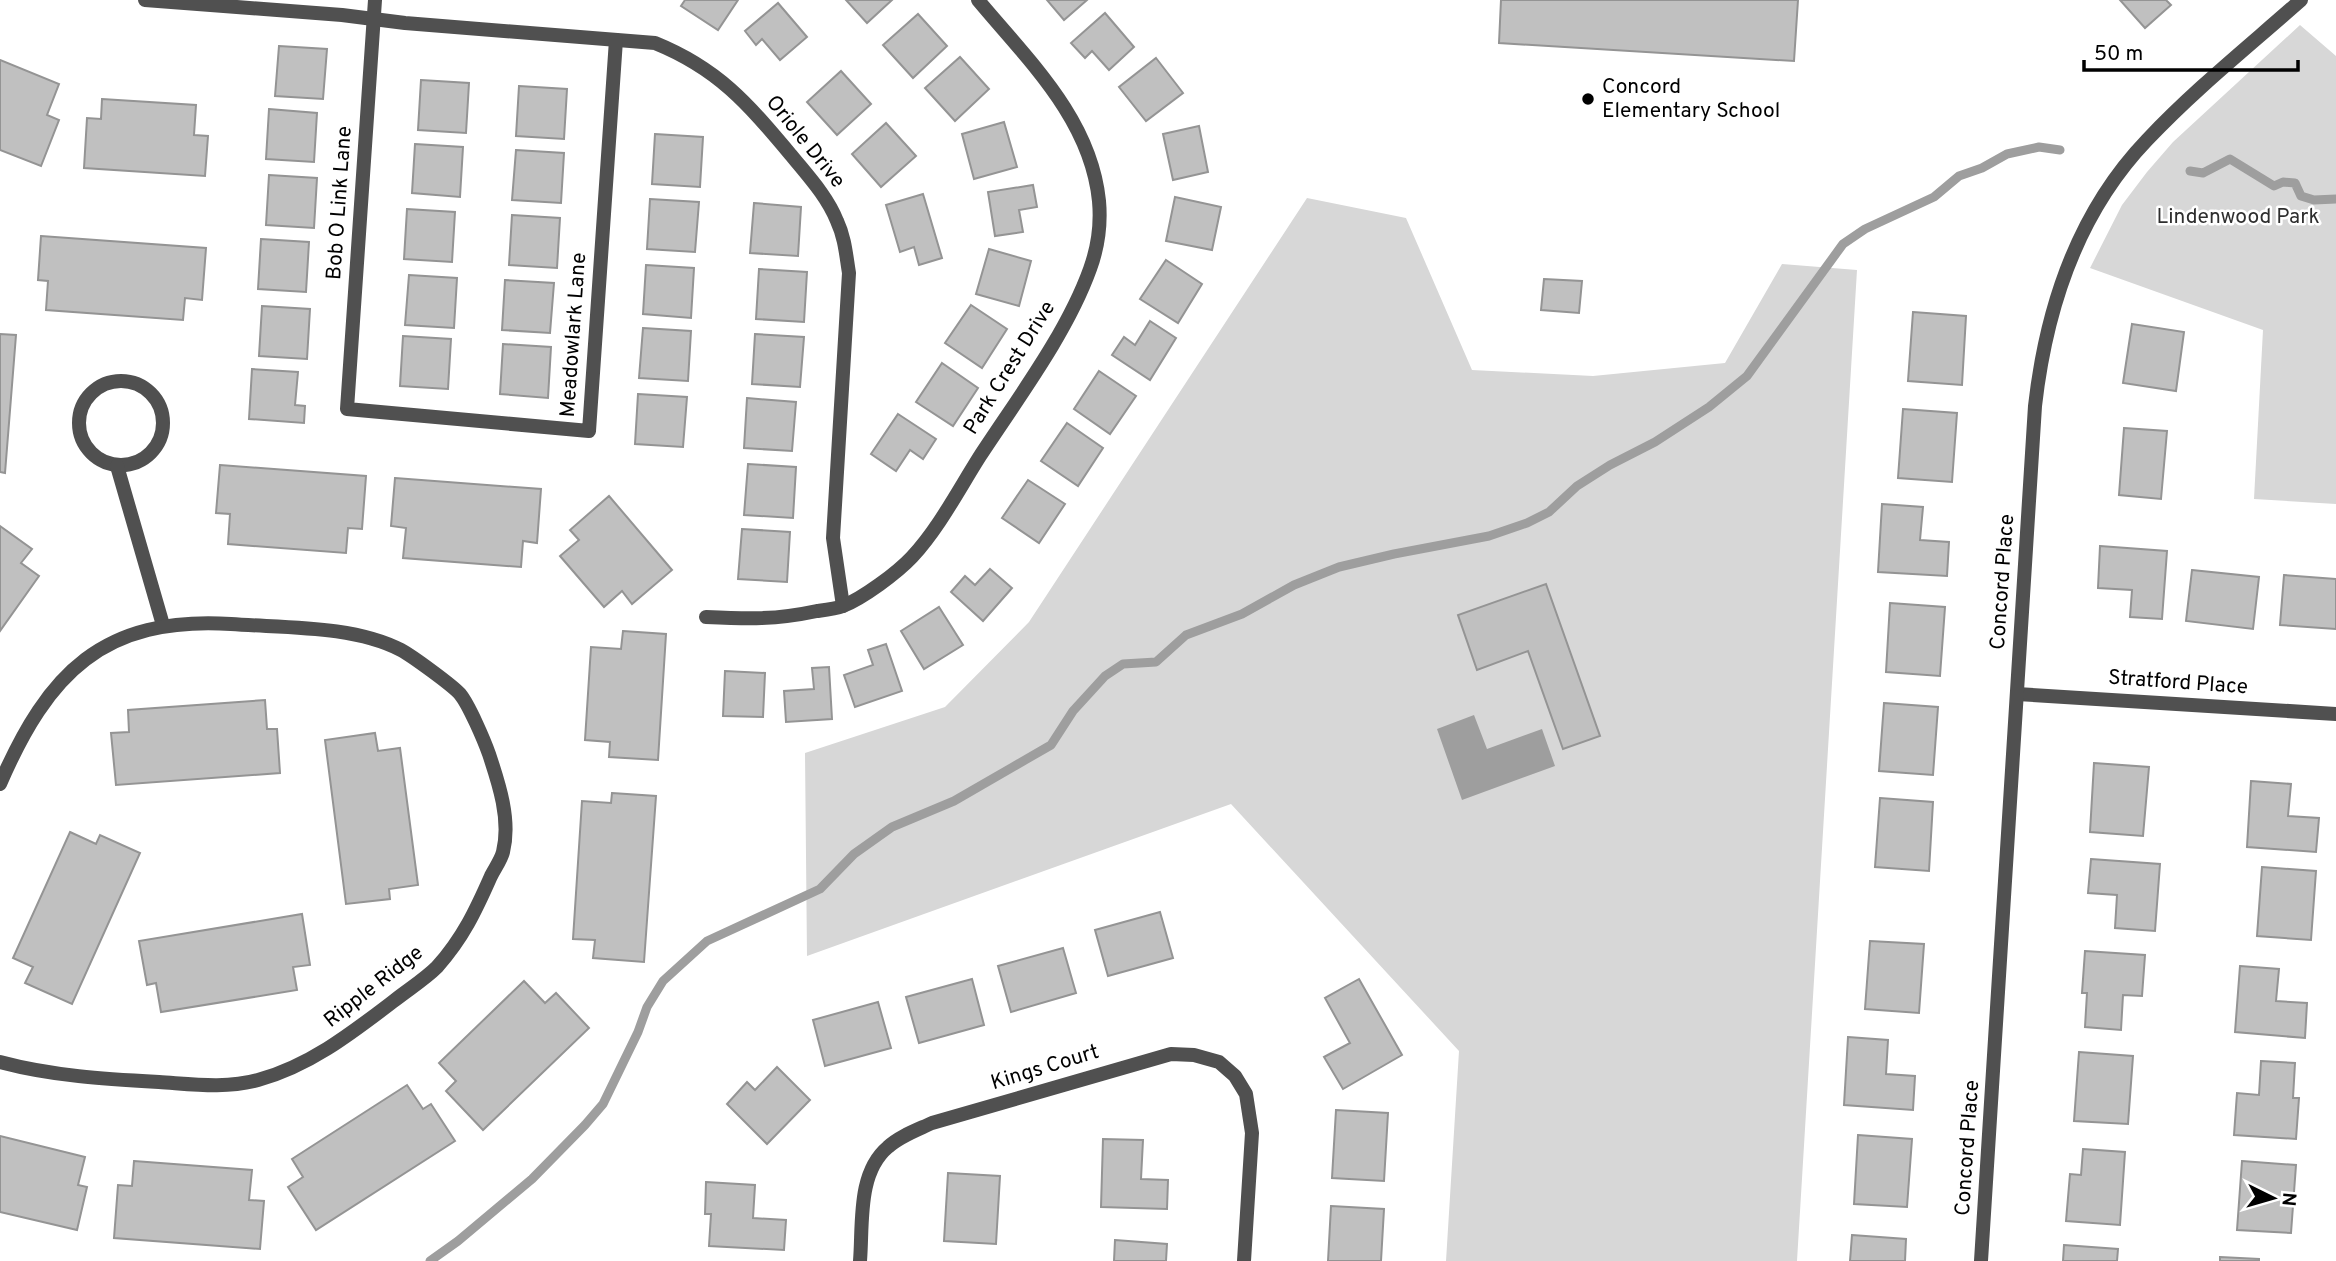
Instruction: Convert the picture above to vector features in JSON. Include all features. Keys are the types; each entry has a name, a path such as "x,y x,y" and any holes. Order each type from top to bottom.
{"street":[{"name":"Oriole Drive","path":"145,0 655,43 679,53 719,77 748,105 820,188 843,237 849,273 833,538 843,606"},
{"name":"Bob O Link Lane","path":"347,409 375,0"},
{"name":"Park Crest Drive","path":"706,617 766,620 843,606 896,573 914,555 938,521 1067,320 1091,268 1097,243 1098,200 1093,168 1085,145 1059,97 978,0"},
{"name":"Concord Place","path":"1981,1261 2039,369 2046,335 2068,266 2100,202 2146,141 2301,0"},
{"name":"Meadowlark Lane","path":"347,409 589,431 616,40"},
{"path":"116,381 143,386 161,408 164,422 162,437 145,460 117,466 93,455 84,444 79,431 79,417 92,393 103,385 116,381"},
{"path":"117,466 163,625"},
{"name":"Ripple Ridge","path":"0,784 16,746 40,707 68,671 104,645 163,625 202,622 316,630 364,636 404,652 461,694 485,743 499,788 506,824 503,853 480,904 466,930 435,969 326,1051 287,1072 254,1082 217,1086 90,1078 21,1068 0,1062"},
{"name":"Stratford Place","path":"2017,694 2336,714"},
{"name":"Kings Court","path":"860,1261 868,1178 874,1163 888,1147 907,1134 932,1124 1171,1054 1194,1055 1219,1062 1235,1076 1246,1094 1252,1133 1244,1261"}],"green space":[{"name":"Lindenwood Park","path":"2300,25 2336,56 2336,504 2254,499 2263,330 2090,268 2122,205 2147,172 2173,142"},
{"path":"1307,198 1406,218 1472,370 1593,376 1725,363 1782,264 1857,270 1797,1261 1446,1261 1459,1051 1231,804 807,956 805,753 945,707 1029,622"}],"shaded area":[{"path":"1474,715 1487,749 1542,729 1555,766 1462,800 1437,729"}],"building":[{"path":"685,0 738,0 718,30 681,6"},
{"path":"846,0 892,0 867,23"},
{"path":"1047,0 1087,0 1064,20"},
{"path":"1501,0 1798,0 1794,61 1499,43"},
{"path":"2120,0 2166,0 2171,5 2145,28"},
{"path":"778,3 807,37 780,60 762,39 756,45 745,31"},
{"path":"1105,13 1134,47 1109,70 1092,51 1085,58 1071,43"},
{"path":"918,14 947,46 913,78 883,45"},
{"path":"279,46 327,49 323,99 275,96"},
{"path":"960,57 989,89 955,121 925,88"},
{"path":"1156,58 1183,93 1146,121 1119,87"},
{"path":"0,60 59,84 47,115 59,120 41,166 0,150"},
{"path":"841,71 871,104 837,135 807,102"},
{"path":"421,80 469,83 466,133 418,130"},
{"path":"519,86 567,89 564,139 516,136"},
{"path":"102,99 196,105 194,135 208,136 205,176 84,168 87,118 101,119"},
{"path":"269,109 317,113 314,162 266,159"},
{"path":"1004,122 1017,167 974,179 962,134"},
{"path":"886,123 916,156 881,187 852,154"},
{"path":"1199,126 1208,172 1173,180 1163,134"},
{"path":"655,134 703,137 700,187 652,184"},
{"path":"415,144 463,147 460,197 412,193"},
{"path":"516,150 564,153 561,203 512,200"},
{"path":"269,175 317,178 314,228 266,225"},
{"path":"1033,185 1037,207 1019,210 1023,232 995,236 988,192"},
{"path":"923,194 942,258 919,265 914,247 900,252 886,205"},
{"path":"1175,197 1221,207 1212,250 1166,241"},
{"path":"650,199 699,202 695,252 647,249"},
{"path":"754,203 801,207 798,256 750,253"},
{"path":"407,209 455,212 452,262 404,259"},
{"path":"512,215 560,218 557,268 509,265"},
{"path":"41,236 206,248 202,300 185,298 183,320 46,310 48,281 38,280"},
{"path":"261,239 309,242 306,292 258,289"},
{"path":"989,249 1031,261 1019,306 976,294"},
{"path":"1166,260 1202,284 1178,323 1140,299"},
{"path":"646,265 694,268 691,318 643,314"},
{"path":"759,269 807,272 804,322 756,319"},
{"path":"409,275 457,278 454,328 405,325"},
{"path":"1544,279 1582,281 1579,313 1541,310"},
{"path":"505,280 554,283 550,333 502,330"},
{"path":"971,305 1007,329 982,368 945,343"},
{"path":"262,306 310,309 307,359 259,356"},
{"path":"1913,312 1966,316 1962,385 1908,381"},
{"path":"1150,321 1176,338 1150,380 1112,355 1124,337 1135,345"},
{"path":"2132,324 2184,332 2176,391 2123,383"},
{"path":"643,328 691,331 688,381 639,378"},
{"path":"0,334 16,335 5,473 0,472"},
{"path":"755,334 804,337 800,387 752,384"},
{"path":"403,336 451,339 448,389 400,386"},
{"path":"503,344 551,347 548,398 500,394"},
{"path":"942,363 978,388 953,426 916,402"},
{"path":"252,369 298,372 295,405 305,406 304,423 249,419"},
{"path":"1099,371 1136,396 1110,434 1074,409"},
{"path":"638,394 687,397 683,447 635,444"},
{"path":"747,398 796,402 792,451 744,448"},
{"path":"1903,409 1957,413 1952,482 1898,478"},
{"path":"898,414 936,439 923,459 910,450 896,471 871,454"},
{"path":"1067,423 1103,448 1078,486 1041,461"},
{"path":"2124,428 2167,431 2161,499 2119,495"},
{"path":"748,464 796,467 793,518 744,515"},
{"path":"220,465 366,476 362,529 348,528 346,553 228,544 230,514 216,513"},
{"path":"395,478 541,489 537,543 523,541 521,567 403,558 406,528 391,526"},
{"path":"1028,480 1065,504 1039,543 1002,518"},
{"path":"609,496 672,570 632,604 622,591 604,607 560,556 579,540 570,530"},
{"path":"1882,504 1923,507 1920,540 1949,542 1947,576 1878,572"},
{"path":"0,526 32,549 21,563 39,576 0,631"},
{"path":"742,529 790,532 787,582 738,579"},
{"path":"2100,546 2167,551 2162,619 2130,617 2132,590 2098,588"},
{"path":"990,569 1012,588 983,621 951,592 965,576 975,585"},
{"path":"2192,570 2259,577 2253,629 2186,621"},
{"path":"2284,575 2336,579 2336,629 2280,625"},
{"path":"1546,584 1600,736 1563,749 1528,651 1477,670 1458,615"},
{"path":"1890,603 1945,607 1940,676 1886,672"},
{"path":"939,607 963,645 924,669 901,631"},
{"path":"623,631 666,634 658,760 609,757 610,742 585,740 591,647 621,649"},
{"path":"886,644 902,691 855,707 844,675 873,665 868,650"},
{"path":"829,667 832,719 786,722 784,691 814,689 812,668"},
{"path":"725,671 765,673 763,717 723,716"},
{"path":"265,700 267,729 277,729 280,773 116,785 111,733 129,732 128,710"},
{"path":"1884,703 1938,707 1933,775 1879,771"},
{"path":"375,733 378,751 400,748 418,885 389,889 390,899 346,904 325,740"},
{"path":"2094,763 2149,767 2143,836 2090,832"},
{"path":"2251,781 2291,784 2288,816 2319,818 2316,852 2247,847"},
{"path":"612,793 656,796 644,962 593,958 595,940 573,939 582,801 611,803"},
{"path":"1880,798 1933,802 1929,871 1875,867"},
{"path":"70,832 96,844 100,835 140,853 72,1004 25,983 33,967 13,958"},
{"path":"2091,859 2160,864 2155,931 2115,928 2117,895 2088,893"},
{"path":"2262,867 2316,871 2311,940 2257,936"},
{"path":"1160,912 1173,958 1108,976 1095,930"},
{"path":"302,914 310,965 293,967 297,990 161,1012 156,983 147,985 139,941"},
{"path":"1870,941 1924,944 1919,1013 1865,1009"},
{"path":"1063,948 1076,993 1011,1012 998,966"},
{"path":"2085,951 2145,955 2142,996 2123,995 2121,1030 2085,1027 2087,993 2082,993"},
{"path":"2240,966 2279,969 2276,1001 2307,1003 2305,1038 2235,1032"},
{"path":"972,979 984,1025 919,1043 906,997"},
{"path":"1359,979 1402,1055 1343,1089 1324,1057 1350,1043 1325,998"},
{"path":"524,981 545,1003 556,993 589,1028 483,1130 446,1091 456,1081 439,1063"},
{"path":"878,1002 891,1048 825,1066 813,1020"},
{"path":"1848,1037 1888,1040 1886,1074 1915,1076 1913,1110 1844,1105"},
{"path":"2079,1052 2133,1056 2128,1124 2074,1121"},
{"path":"2261,1061 2295,1063 2293,1098 2299,1098 2296,1139 2234,1135 2237,1093 2259,1095"},
{"path":"777,1067 810,1100 767,1144 727,1104 747,1082 755,1090"},
{"path":"407,1085 423,1109 431,1104 455,1141 316,1230 288,1187 303,1177 292,1159"},
{"path":"1336,1110 1388,1113 1384,1181 1332,1178"},
{"path":"1858,1135 1912,1139 1907,1207 1854,1204"},
{"path":"0,1136 85,1157 78,1185 87,1187 77,1230 0,1212"},
{"path":"1103,1139 1143,1140 1141,1179 1168,1180 1167,1209 1101,1207"},
{"path":"2083,1149 2125,1152 2120,1225 2066,1221 2070,1174 2081,1175"},
{"path":"134,1161 252,1170 249,1200 264,1201 260,1249 114,1238 118,1185 132,1186"},
{"path":"2242,1161 2296,1165 2291,1233 2237,1230"},
{"path":"948,1173 1000,1176 996,1244 944,1241"},
{"path":"706,1182 755,1185 753,1218 786,1220 784,1250 709,1246 711,1214 705,1214"},
{"path":"1331,1206 1384,1209 1381,1261 1328,1261"},
{"path":"1852,1235 1906,1239 1905,1261 1850,1261"},
{"path":"1115,1240 1167,1244 1166,1261 1114,1261"},
{"path":"2064,1245 2118,1249 2117,1261 2063,1261"},
{"path":"2220,1257 2259,1259 2259,1261 2220,1261"}],"waterway":[{"path":"430,1261 532,1179 585,1125 603,1104 638,1032 647,1007 663,981 707,941 820,889 854,854 892,827 954,801 1051,745 1073,711 1105,676 1123,664 1156,662 1186,635 1242,614 1294,585 1339,567 1489,536 1549,512 1577,486 1655,442 1709,407 1747,376 1843,244 1865,229 1934,197 1959,176 1982,168 2007,154 2039,147 2060,150"},
{"path":"2190,171 2203,173 2230,159 2274,186 2283,182 2295,183 2301,196 2314,200 2336,199"}],"place":[{"name":"Concord Elementary School","path":"1588,99"}]}
